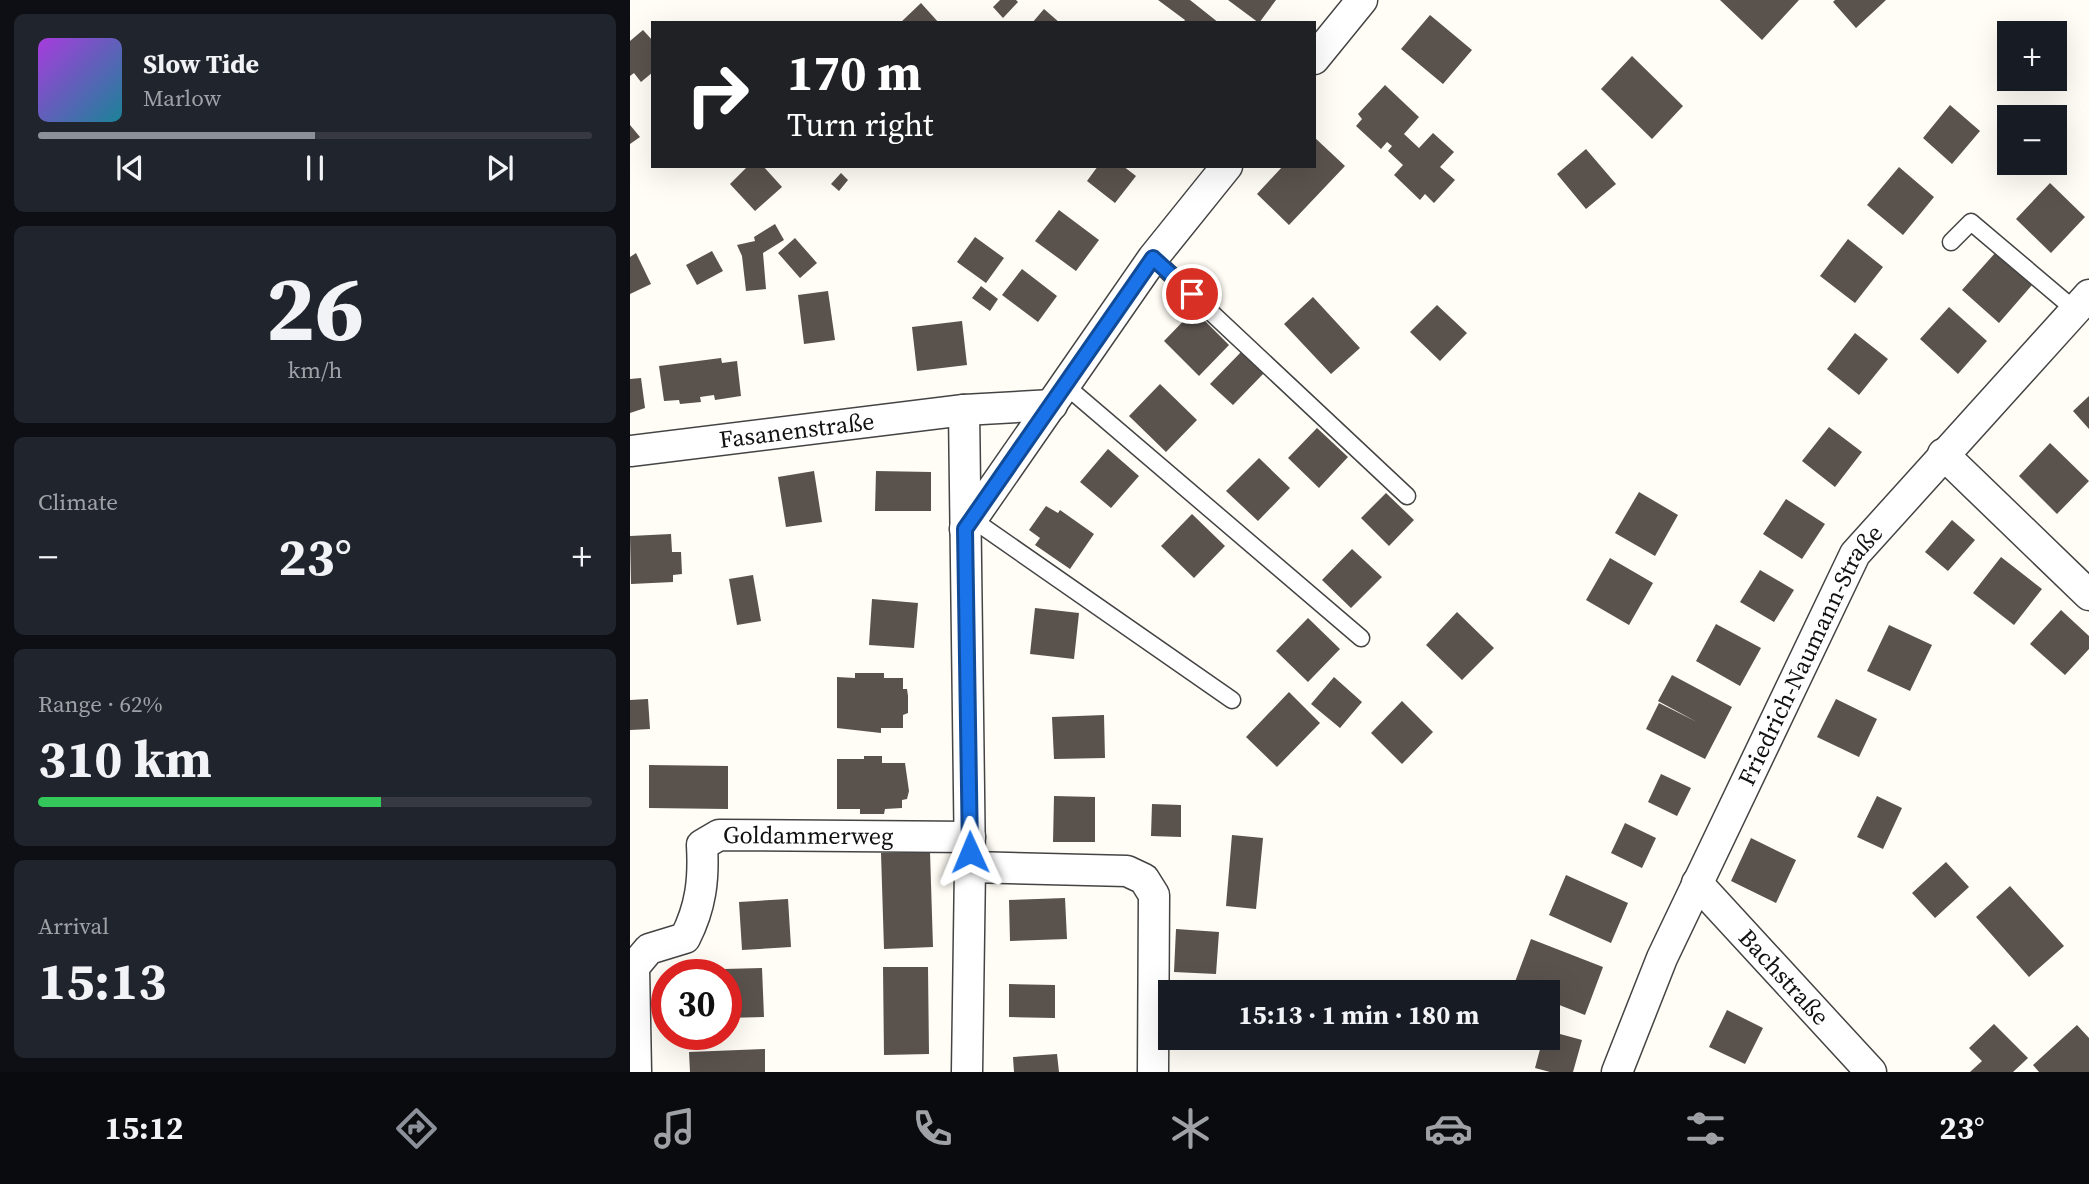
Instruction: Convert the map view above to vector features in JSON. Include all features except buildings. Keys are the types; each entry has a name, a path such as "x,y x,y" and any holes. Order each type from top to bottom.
{"street":[{"path":"1316,57 1362,0"},
{"path":"968,524 1153,258 1225,168"},
{"name":"Friedrich-Naumann-Straße","path":"1617,1072 1662,958 1855,554 2082,303"},
{"name":"Fasanenstraße","path":"630,451 964,410 1059,395"},
{"path":"964,410 968,524 970,837 967,1072"},
{"path":"1943,454 2089,595"},
{"name":"Goldammerweg","path":"636,1072 634,967 649,949 685,938 698,914 704,874 702,845 719,835 970,837"},
{"path":"970,867 1128,871 1144,879 1154,895 1153,1072"},
{"name":"Bachstraße","path":"1697,883 1871,1072"}],"lane":[{"path":"1951,243 1970,222 2082,303"},
{"path":"1153,258 1406,496"},
{"path":"1059,395 1361,638"},
{"path":"968,524 1232,700"}],"route":[{"path":"970,852 965,529 1153,258 1192,294"}]}
